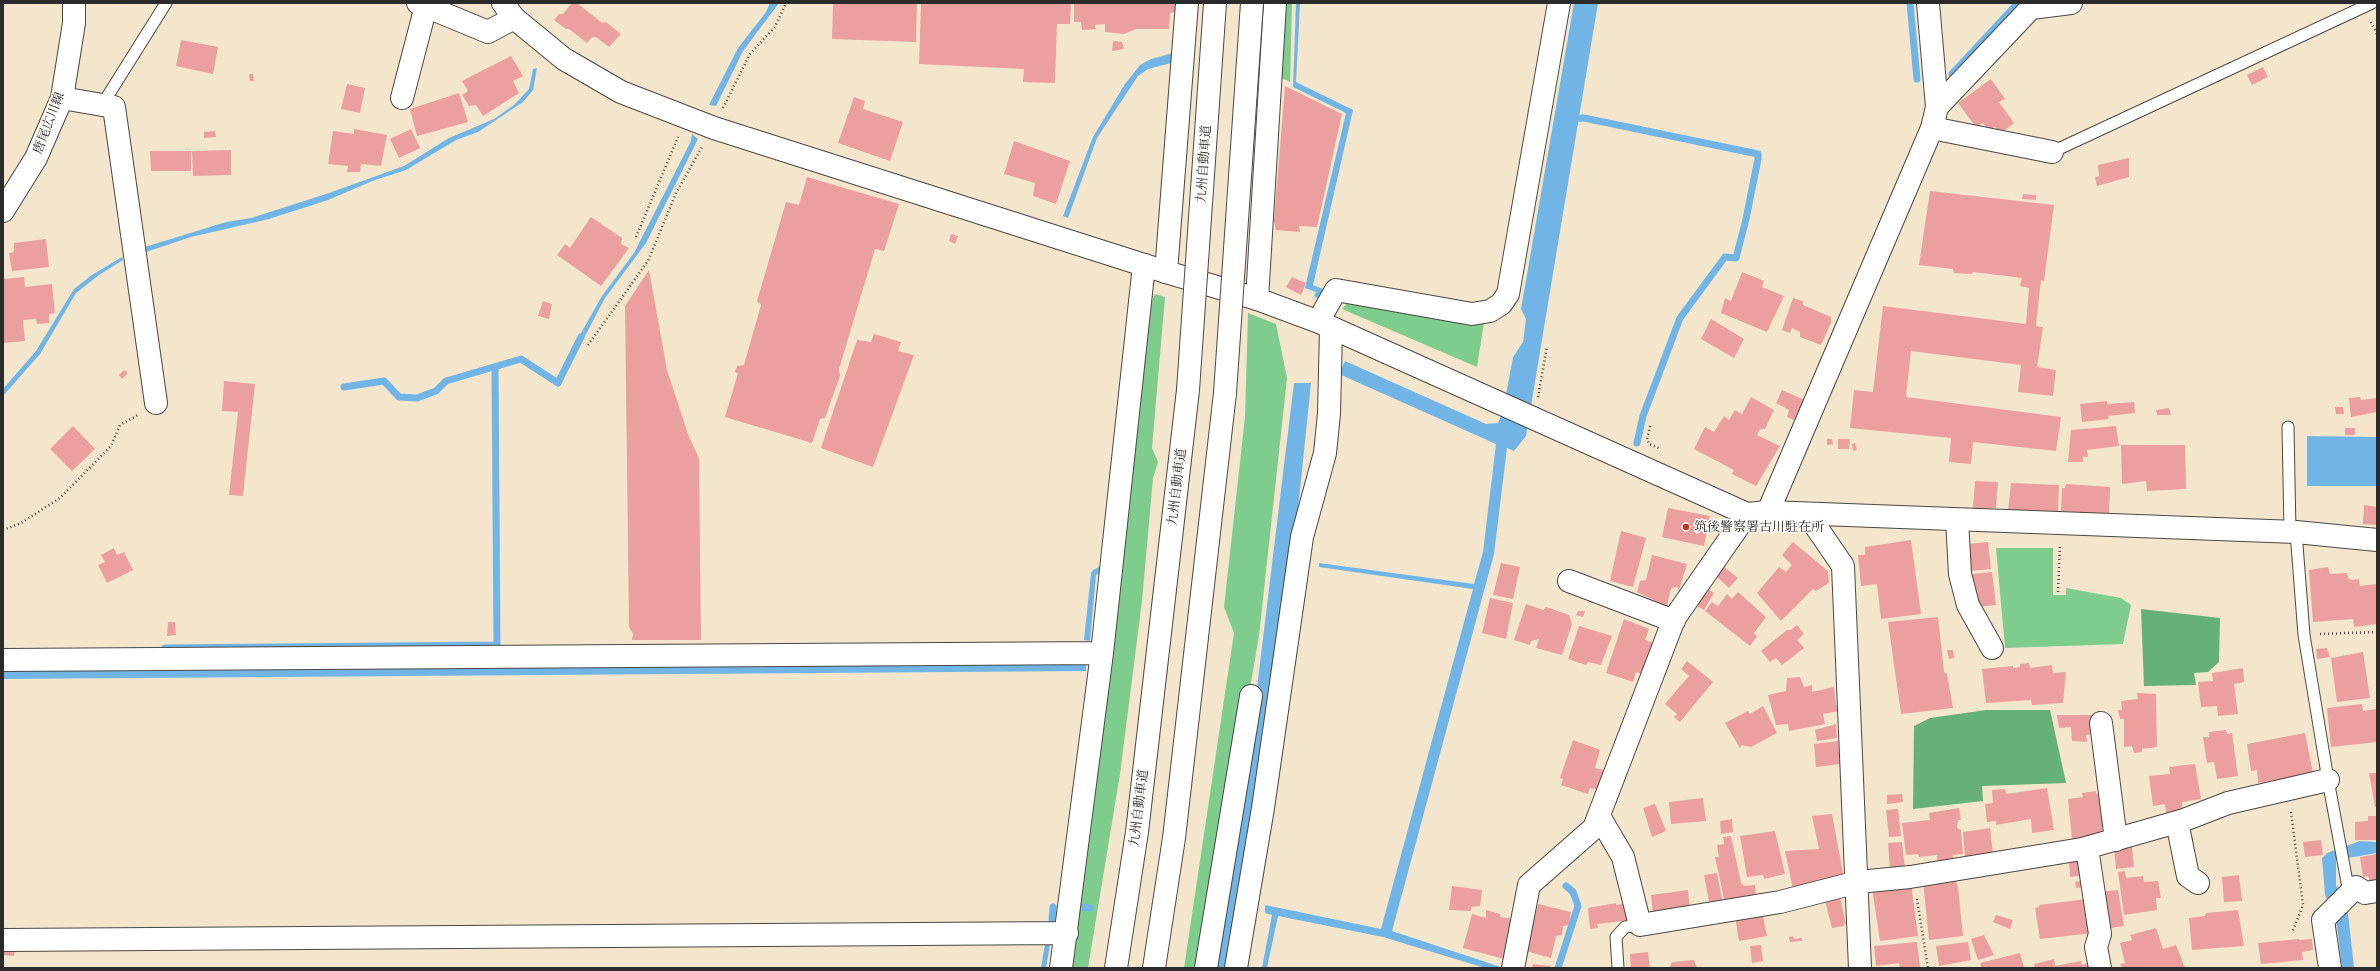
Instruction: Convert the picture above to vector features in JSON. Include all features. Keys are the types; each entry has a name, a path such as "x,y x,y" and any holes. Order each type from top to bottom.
{"main road":[{"name":"唐尾広川線","path":"3,211 36,158 62,98 74,23 74,3"},
{"path":"1166,272 1187,3"},
{"name":"九州自動車道","path":"1116,968 1137,832 1188,390 1215,3"},
{"path":"1154,968 1174,838 1225,393 1252,3"},
{"path":"1258,299 1275,3"},
{"path":"1236,968 1263,808 1302,537 1325,452 1329,414 1327,319 1336,290 1472,314 1490,311 1501,304 1508,294 1559,3"},
{"path":"1928,3 1934,117"},
{"path":"1768,512 1934,117 2031,8 2071,3"},
{"path":"402,98 422,5 488,32 509,11 564,59 621,92 686,118 717,120 1144,265 1327,319 1500,403 1536,410 1747,514 1768,512 1808,515 2293,532 2377,540"},
{"path":"62,98 114,107 156,403"},
{"path":"1934,117 2052,152"},
{"path":"1061,968 1067,934 1102,653 1144,265"},
{"path":"1513,968 1529,885 1594,828 1674,621 1747,514"},
{"path":"1808,515 1843,566 1858,882 1860,968"},
{"path":"1957,520 1960,574 1968,605 1992,648"},
{"path":"1569,581 1674,621"},
{"path":"3,660 1102,653"},
{"path":"1206,968 1251,696"},
{"path":"2101,723 2116,840"},
{"path":"1598,816 1623,857 1640,925 1780,902 1858,882 1914,876 2087,848 2177,822 2228,804 2328,780"},
{"path":"2177,822 2188,876 2198,883"},
{"path":"2087,848 2100,934 2096,948 2100,968"},
{"path":"2330,968 2323,920 2356,887 2364,893 2377,891"},
{"path":"3,940 1067,934"}],"lane":[{"path":"102,105 166,3"},
{"path":"2052,152 2372,3"},
{"path":"2288,427 2293,532 2304,635 2328,780 2348,882 2356,887"},
{"path":"1618,968 1616,937 1626,927 1640,925"}],"path":[{"path":"588,345 648,262 676,193 717,120 750,54 775,27 786,3"},
{"path":"636,237 686,118"},
{"path":"1536,410 1537,392 1547,346"},
{"path":"3,530 21,523 60,498 111,446 120,425 156,403"},
{"path":"1650,426 1647,439 1649,444 1667,452"},
{"path":"2058,592 2060,540"},
{"path":"2304,635 2377,632"},
{"path":"2278,792 2290,804 2303,905 2292,933"},
{"path":"1914,876 1928,968"}],"green space":[{"path":"1279,3 1292,3 1290,82 1275,75"},
{"path":"1155,294 1165,297 1152,448 1158,462 1153,478 1142,601 1120,774 1088,968 1071,968 1144,318"},
{"path":"1348,302 1484,322 1477,367 1342,309"},
{"path":"1248,313 1276,324 1287,378 1259,636 1223,843 1201,968 1184,968 1234,633 1224,607 1245,417"},
{"path":"1996,548 2053,548 2053,595 2066,595 2066,588 2121,598 2131,605 2123,644 2005,648"},
{"path":"2141,609 2220,618 2219,662 2208,672 2194,673 2196,685 2144,686"},
{"path":"1986,710 2050,710 2066,783 1982,786 1983,801 1913,809 1914,726 1930,718"}],"water":[{"path":"770,3 779,3 743,51 716,106 709,105 738,48 766,12"},
{"path":"1296,3 1300,3 1296,82 1353,110 1313,285 1323,289 1319,299 1314,296 1316,292 1305,288 1346,113 1293,87"},
{"path":"1574,3 1598,3 1526,436 1514,451 1507,448 1494,554 1392,931 1504,968 1485,968 1383,937 1278,916 1267,968 1262,968 1272,915 1265,913 1265,905 1381,929 1473,589 1319,567 1319,563 1474,584 1483,552 1496,444 1339,374 1345,361 1486,424 1498,423 1503,411 1513,357 1523,342 1526,319 1521,309"},
{"path":"1173,53 1175,62 1148,69 1138,76 1097,138 1068,218 1063,216 1093,137 1125,84 1140,65 1151,59"},
{"path":"537,68 533,90 523,102 478,132 456,140 406,170 375,180 328,200 269,219 191,237 146,252 145,247 226,222 251,218 326,194 404,166 449,138 494,119 514,105 529,89 533,69"},
{"path":"692,134 698,139 646,243 605,298 585,336 577,344 576,342 602,296 634,253 691,141"},
{"path":"122,257 123,260 99,275 76,293 40,354 3,396 3,389 36,351 74,289 92,275"},
{"path":"1294,383 1311,383 1295,539 1228,968 1210,968 1256,696"},
{"path":"2307,436 2377,437 2377,486 2307,486"},
{"path":"1101,566 1103,571 1096,575 1090,641 1084,640 1091,573 1093,570"},
{"path":"1086,664 1086,671 3,679 3,671"},
{"path":"2360,841 2377,842 2377,853 2336,860 2336,885 2348,913 2354,968 2342,968 2336,917 2325,895 2322,858 2327,853"},
{"path":"1045,944 1050,945 1046,968 1041,968"}],"building":[{"path":"572,3 577,3 602,23 606,22 621,34 609,47 596,37 592,37 587,43 554,20 559,14 563,14"},
{"path":"833,3 917,3 916,42 832,39"},
{"path":"921,3 1071,3 1070,24 1057,24 1055,83 1023,82 1024,69 919,64"},
{"path":"1074,3 1176,3 1176,12 1170,13 1169,29 1136,29 1124,34 1105,32 1105,24 1095,25 1096,29 1082,30 1081,22 1074,22"},
{"path":"181,40 218,47 213,74 176,66"},
{"path":"1113,41 1122,42 1124,49 1112,51"},
{"path":"511,56 523,76 513,81 519,93 483,116 476,105 469,106 462,95 468,91 462,81"},
{"path":"2263,67 2268,77 2252,85 2247,75"},
{"path":"249,74 253,74 254,81 250,81"},
{"path":"1991,79 2005,99 1999,102 2014,123 2000,134 1995,127 1988,130 1983,123 1976,127 1958,103"},
{"path":"347,84 365,88 360,113 341,109"},
{"path":"1285,86 1342,114 1317,227 1299,226 1300,232 1276,230 1274,221"},
{"path":"459,93 468,122 417,136 410,109"},
{"path":"854,97 865,101 863,109 903,122 890,161 838,143"},
{"path":"354,129 387,135 381,166 361,164 360,172 347,172 348,166 328,164 333,131 354,134"},
{"path":"411,129 420,148 399,158 390,139"},
{"path":"215,131 216,137 204,138 204,132"},
{"path":"1014,141 1070,161 1056,204 1033,196 1035,183 1004,174"},
{"path":"231,150 231,175 193,176 192,151"},
{"path":"150,151 191,151 191,171 151,171"},
{"path":"2129,158 2129,177 2097,186 2095,177 2099,176 2098,165"},
{"path":"807,177 899,204 884,251 875,249 839,369 840,376 825,418 820,419 812,443 725,417 738,373 735,372 737,366 744,365 761,305 757,301 786,202 799,205"},
{"path":"1930,191 2054,205 2044,281 2041,280 2036,326 2043,327 2037,367 2056,370 2053,396 2018,392 2021,365 1911,351 1906,397 2061,417 2056,451 1973,442 1971,464 1949,462 1951,438 1850,428 1854,390 1873,392 1883,306 2026,324 2029,288 2020,286 2022,278 1973,272 1972,274 1954,273 1953,269 1919,265"},
{"path":"2023,194 2036,195 2036,200 2022,199"},
{"path":"591,217 622,238 621,244 629,248 601,286 557,255 565,244 570,248"},
{"path":"951,234 958,236 955,244 949,241"},
{"path":"46,239 49,267 12,271 9,253 14,252 14,243"},
{"path":"649,270 667,370 689,437 699,458 701,640 632,640 633,634 629,627 625,306"},
{"path":"1742,272 1764,281 1762,287 1784,296 1767,332 1721,313 1725,298 1731,301"},
{"path":"24,277 25,287 52,284 55,313 49,314 49,323 37,324 36,319 23,320 25,341 3,343 3,279"},
{"path":"1292,277 1306,283 1301,295 1286,287"},
{"path":"1793,298 1803,301 1803,305 1831,317 1831,323 1821,345 1800,337 1800,332 1792,328 1790,333 1782,330"},
{"path":"543,301 552,304 549,319 538,316"},
{"path":"1711,319 1744,339 1734,358 1701,339"},
{"path":"874,334 901,342 898,351 914,355 873,467 821,448 857,340 871,342"},
{"path":"124,370 128,373 122,379 119,375"},
{"path":"224,381 255,384 243,496 229,495 238,412 222,411"},
{"path":"1782,390 1809,402 1801,423 1787,417 1789,410 1776,403"},
{"path":"1751,397 1774,410 1765,429 1760,429 1757,435 1780,446 1756,486 1732,474 1734,470 1694,449 1705,427 1714,432 1724,416 1729,420 1735,410 1742,414"},
{"path":"2360,397 2361,400 2377,398 2377,412 2351,417 2349,398"},
{"path":"2107,401 2107,404 2134,402 2135,413 2108,416 2109,419 2082,422 2080,404"},
{"path":"2335,407 2343,407 2344,414 2336,414"},
{"path":"2169,408 2171,415 2157,415 2156,410"},
{"path":"73,426 95,449 72,471 50,449"},
{"path":"2116,426 2119,446 2087,450 2088,457 2083,457 2083,462 2068,462 2071,430"},
{"path":"2345,428 2355,428 2355,435 2345,435"},
{"path":"1827,439 1832,439 1833,444 1827,445"},
{"path":"1838,439 1850,439 1849,449 1838,449"},
{"path":"1855,443 1857,450 1853,451 1852,444"},
{"path":"2121,445 2185,445 2186,489 2147,491 2146,481 2122,484"},
{"path":"1975,481 1998,482 1996,508 1973,509"},
{"path":"2011,483 2059,485 2058,512 2008,510"},
{"path":"2066,484 2110,487 2109,515 2061,511 2062,488 2065,488"},
{"path":"2364,505 2377,507 2377,525 2363,524"},
{"name":"筑後警察署古川駐在所","path":"1668,508 1710,516 1704,546 1662,537"},
{"path":"1621,531 1646,538 1633,587 1610,581"},
{"path":"1911,540 1921,614 1881,619 1877,584 1861,586 1858,555 1865,555 1865,547"},
{"path":"1793,542 1828,571 1829,583 1816,591 1813,589 1781,621 1757,593 1779,567 1786,572 1792,565 1782,555"},
{"path":"1988,542 1991,569 1971,571 1968,544"},
{"path":"114,548 117,555 124,552 133,570 107,583 98,565 105,562 101,555"},
{"path":"1652,555 1687,564 1679,590 1677,587 1671,588 1667,607 1637,592 1640,581 1646,580"},
{"path":"1501,563 1520,567 1513,599 1493,595"},
{"path":"1723,566 1738,578 1729,588 1715,575"},
{"path":"2328,567 2330,574 2347,573 2348,578 2351,580 2359,579 2360,586 2376,584 2377,624 2354,627 2353,619 2313,622 2309,570"},
{"path":"1992,572 1996,605 1975,607 1972,574"},
{"path":"1705,587 1714,593 1704,610 1693,604"},
{"path":"1738,592 1766,617 1754,633 1757,636 1750,646 1705,611 1712,602 1718,606 1727,594 1732,599"},
{"path":"1490,598 1513,603 1506,639 1482,633"},
{"path":"1526,604 1543,610 1546,607 1569,615 1572,624 1562,655 1536,648 1539,639 1531,641 1530,645 1514,640"},
{"path":"1578,611 1585,611 1583,617 1576,615"},
{"path":"1938,617 1944,672 1947,674 1953,708 1901,714 1888,622"},
{"path":"1624,619 1649,629 1645,640 1654,643 1644,675 1636,672 1633,682 1606,673"},
{"path":"168,622 175,622 176,635 167,636"},
{"path":"1797,625 1804,634 1797,640 1804,648 1782,665 1776,658 1770,662 1761,651 1787,630 1791,630"},
{"path":"1579,626 1612,636 1601,665 1588,662 1586,665 1568,659"},
{"path":"2327,648 2330,657 2317,659 2316,649"},
{"path":"1947,650 1953,650 1954,658 1949,659"},
{"path":"2363,652 2370,698 2337,702 2331,658"},
{"path":"1687,661 1713,682 1680,722 1674,717 1677,714 1665,704 1689,676 1681,669"},
{"path":"2029,663 2030,668 2052,665 2053,673 2066,672 2063,703 2032,705 2031,700 1986,703 1982,669 2013,666 2013,668 2020,667 2020,664"},
{"path":"2243,668 2244,682 2234,684 2238,714 2218,716 2217,706 2201,707 2198,682 2213,681 2212,673"},
{"path":"1800,677 1804,687 1812,685 1812,692 1834,687 1836,705 1839,711 1823,714 1825,724 1789,731 1788,724 1776,725 1768,695 1786,691 1787,678"},
{"path":"2137,693 2156,694 2157,747 2142,749 2142,752 2134,753 2132,746 2124,747 2124,719 2120,719 2118,710 2122,710 2121,701 2138,699"},
{"path":"2362,704 2363,711 2377,709 2377,742 2331,747 2327,708"},
{"path":"1763,706 1777,733 1751,747 1742,745 1740,748 1725,723 1748,711 1750,714"},
{"path":"2057,715 2095,715 2096,734 2086,735 2087,742 2072,741 2071,727 2059,728"},
{"path":"1836,724 1837,738 1817,741 1815,730"},
{"path":"2226,730 2227,734 2232,733 2238,776 2217,779 2214,762 2207,763 2203,737 2209,737 2209,732"},
{"path":"2305,733 2313,773 2258,783 2257,770 2251,771 2247,744"},
{"path":"1573,740 1600,750 1595,768 1604,770 1598,790 1590,788 1588,794 1561,785 1563,779 1560,778"},
{"path":"1838,741 1840,764 1816,767 1814,744"},
{"path":"2195,764 2201,799 2182,802 2182,811 2166,813 2165,804 2153,806 2149,776 2170,774 2169,767"},
{"path":"2369,773 2377,773 2377,807 2375,807"},
{"path":"2047,788 2054,830 2032,833 2031,819 1996,825 1996,821 1987,822 1985,804 1993,803 1992,790 2005,789 2006,794"},
{"path":"2096,791 2096,794 2100,794 2103,836 2072,839 2068,799 2083,797 2082,793"},
{"path":"1902,794 1903,802 1887,804 1887,795"},
{"path":"1703,798 1706,821 1671,824 1669,802"},
{"path":"1655,804 1666,831 1652,837 1643,808"},
{"path":"1959,808 1961,820 1958,820 1957,828 1961,830 1963,854 1953,855 1954,862 1937,863 1937,855 1919,857 1918,854 1906,855 1902,823 1930,820 1929,813"},
{"path":"1898,809 1901,836 1889,837 1886,810"},
{"path":"1832,814 1844,879 1793,889 1785,851 1819,849 1812,816"},
{"path":"2368,816 2377,816 2377,840 2355,840 2355,822 2368,821"},
{"path":"1732,819 1733,832 1721,834 1720,821"},
{"path":"1990,828 1993,854 1965,857 1963,832"},
{"path":"1775,831 1785,874 1764,879 1763,875 1747,877 1740,836"},
{"path":"1731,836 1741,883 1744,886 1755,885 1756,898 1725,903 1715,857 1719,857 1717,845 1724,844 1723,837"},
{"path":"2321,840 2323,855 2305,857 2303,842"},
{"path":"1902,842 1905,869 1890,870 1888,843"},
{"path":"2132,847 2134,867 2116,869 2114,849"},
{"path":"2377,854 2377,880 2370,881 2368,876 2363,877 2360,857"},
{"path":"2078,858 2084,875 2070,877 2069,859"},
{"path":"2125,871 2126,878 2143,876 2144,882 2158,881 2161,898 2156,898 2157,910 2124,915 2118,872"},
{"path":"1717,873 1723,905 1710,907 1704,875"},
{"path":"2239,875 2242,901 2224,902 2222,877"},
{"path":"1954,876 1958,887 1963,936 1929,940 1923,881"},
{"path":"2084,880 2084,887 2076,888 2075,882"},
{"path":"1911,883 1918,936 1880,941 1872,888"},
{"path":"1452,886 1482,890 1480,906 1471,907 1471,911 1449,910"},
{"path":"1688,890 1690,910 1653,914 1651,895"},
{"path":"2118,890 2124,926 2104,929 2099,892"},
{"path":"1839,893 1846,924 1844,924 1844,926 1832,928 1824,897"},
{"path":"2087,899 2093,933 2040,939 2035,908 2039,907 2039,905"},
{"path":"1616,903 1616,905 1628,903 1630,920 1597,924 1598,928 1590,929 1588,908"},
{"path":"1538,904 1571,912 1569,925 1563,926 1562,935 1556,936 1551,958 1526,951"},
{"path":"1486,910 1500,914 1500,917 1515,919 1504,959 1463,948 1472,914 1486,918"},
{"path":"2238,910 2244,946 2192,950 2189,918 2205,916 2206,913"},
{"path":"1762,911 1767,936 1739,941 1735,916"},
{"path":"1996,915 2013,920 2010,929 1993,922"},
{"path":"2156,928 2163,949 2176,945 2185,968 2122,968 2120,964 2125,963 2120,943 2132,940 2130,935"},
{"path":"1984,935 1994,955 1978,960 1971,939"},
{"path":"1793,936 1794,939 1802,938 1802,941 1790,942 1789,937"},
{"path":"2312,939 2313,950 2302,952 2303,960 2261,964 2258,943"},
{"path":"1917,942 1920,967 1900,968 1899,963 1876,966 1874,946"},
{"path":"1968,942 1971,960 1939,966 1936,946"},
{"path":"1761,945 1763,961 1752,963 1750,946"},
{"path":"3,946 15,946 14,956 3,955"},
{"path":"1648,952 1650,968 1631,968 1630,954"},
{"path":"2020,953 2024,968 1982,968 1980,963"},
{"path":"2054,959 2055,966 2081,961 2082,965 2093,961 2094,968 2035,968 2034,964"},
{"path":"1694,960 1697,968 1669,968 1672,962"},
{"path":"1533,964 1550,966 1550,968 1532,968"}],"waterway":[{"path":"1910,3 1917,79"},
{"path":"1952,74 2018,3"},
{"path":"1570,119 1584,118 1758,154 1746,219 1736,258 1725,257 1680,318 1643,416 1637,443"},
{"path":"344,387 384,381 399,397 417,398 436,391 446,381 521,359 558,383 581,337"},
{"path":"165,648 497,645 495,367"},
{"path":"1558,968 1578,906 1573,892 1566,886"},
{"path":"1052,919 1053,907"},
{"path":"1078,907 1090,908"}],"place":[{"name":"筑後警察署古川駐在所","path":"1686,527"}]}
